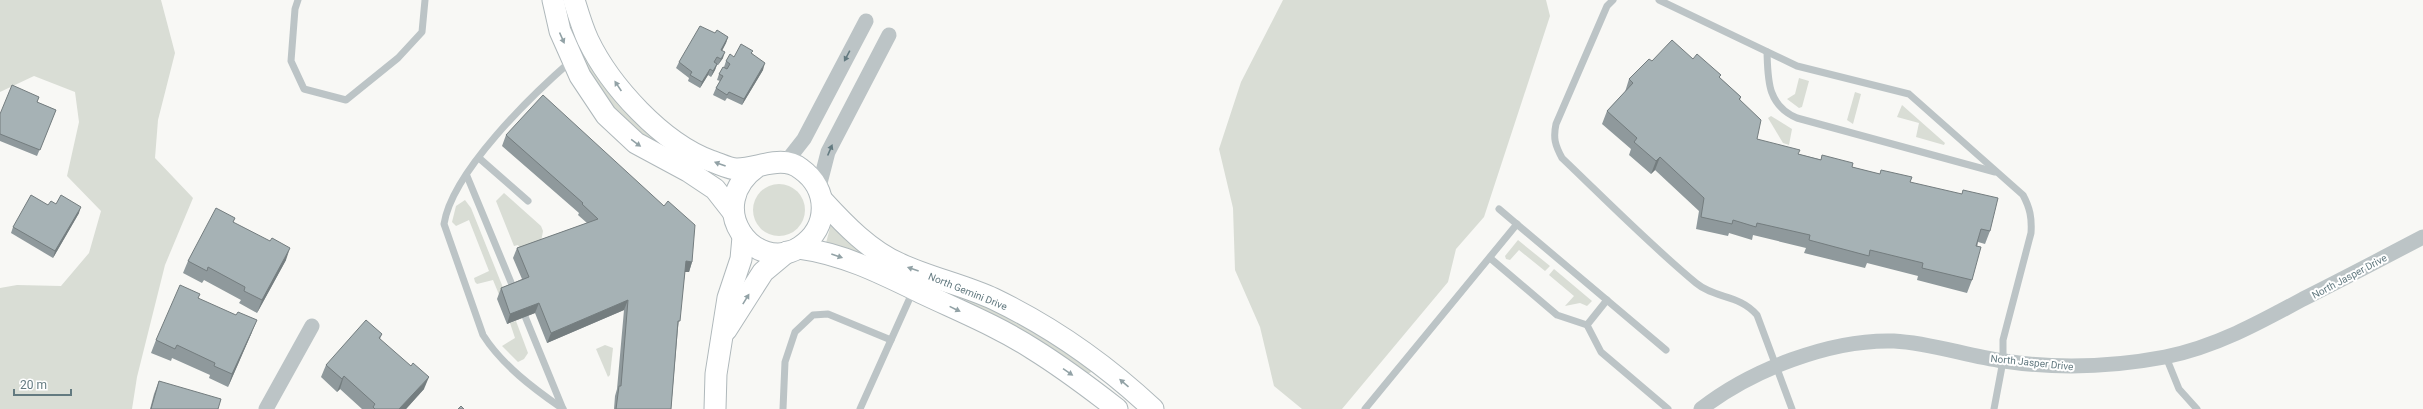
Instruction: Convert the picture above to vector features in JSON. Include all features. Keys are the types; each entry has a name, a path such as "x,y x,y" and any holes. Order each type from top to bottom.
{"street":[{"name":"North Gemini Drive","path":"553,0 560,31 572,60 580,76 606,115 636,143 688,171 715,189 732,212 734,221 744,237 763,250 821,250 862,264 1032,348 1085,384 1117,409"},
{"path":"574,0 588,40 621,91 663,133 699,156 735,169 758,166 772,162 786,162 804,139 866,22"},
{"path":"724,332 763,272 793,250 810,240 818,228 823,215 821,194 828,152 889,36"},
{"name":"North Gemini Drive","path":"786,162 799,167 810,176 821,194 859,237 883,255 900,264 994,299 1024,315 1059,335 1100,364 1153,409"},
{"path":"732,212 733,198 738,185 746,174 758,166"},
{"path":"715,409 716,374 724,332 728,298 741,259 744,237"},
{"name":"North Jasper Drive","path":"1701,409 1720,394 1749,377 1796,358 1849,345 1893,341 1949,348 2003,361 2074,368 2166,357 2237,334 2423,237"},
{"path":"271,408 312,326"}],"lane":[{"path":"298,0 294,9 291,61 304,89 346,100 398,58 422,32 425,0"},
{"path":"1613,0 1607,6 1556,124 1554,137 1556,146 1562,158 1697,284 1750,306 1757,315 1792,409"},
{"path":"1658,0 1798,66 1909,94 2023,195 2029,206 2032,219 2031,233 2002,340 2003,361 1994,409"},
{"path":"1767,52 1771,93 1786,113 1797,118 1996,172"},
{"path":"563,409 541,394 492,349 483,335 444,224 446,209 466,176 492,140 525,104 572,60"},
{"path":"479,158 528,200"},
{"path":"466,176 563,409"},
{"path":"1499,209 1666,350"},
{"path":"1365,409 1517,224"},
{"path":"1490,258 1557,315 1587,325 1601,352 1668,409"},
{"path":"860,409 914,289"},
{"path":"1587,325 1607,300"},
{"path":"783,409 785,362 795,332 813,315 828,314 891,340"},
{"path":"2166,357 2179,390 2197,409"}],"shaded area":[{"path":"0,0 161,0 175,53 158,120 155,158 193,198 165,265 137,377 132,409 0,409 0,288 17,285 61,286 89,253 101,211 67,176 79,122 75,92 34,76 0,92"},
{"path":"1283,0 1546,0 1550,16 1484,217 1456,249 1448,282 1342,409 1302,409 1274,386 1260,327 1235,270 1233,208 1219,149 1241,82"},
{"path":"571,34 597,70 689,161 655,149 596,94"},
{"path":"1799,78 1809,81 1802,107 1799,108 1787,99 1795,94"},
{"path":"1855,92 1861,94 1853,124 1847,120"},
{"path":"1902,105 1945,143 1944,145 1916,137 1919,123 1897,117"},
{"path":"1771,116 1792,129 1789,145 1783,143 1768,118"},
{"path":"779,184 793,188 801,196 805,210 801,224 793,232 779,236 765,232 757,224 753,210 757,196 765,188"},
{"path":"504,193 541,226 543,231 541,242 522,253 518,245 514,246 496,201"},
{"path":"465,200 471,208 506,295 500,297 493,280 477,284 475,282 474,278 489,271 469,220 456,226 452,222 456,206"},
{"path":"831,224 974,296 1094,368 1090,373 1086,373 826,243"},
{"path":"1518,240 1550,266 1545,271 1519,250 1510,260 1506,259 1505,256"},
{"path":"1554,269 1592,301 1587,306 1580,303 1565,306 1574,296 1549,275"},
{"path":"516,321 528,353 524,359 518,362 502,346 515,338 510,323"},
{"path":"605,345 613,348 610,375 608,377 596,349"}],"building":[{"path":"700,26 715,33 717,30 728,37 721,50 725,52 721,59 717,57 714,62 717,64 713,71 710,69 702,82 690,75 692,72 679,62"},
{"path":"1672,40 1693,59 1697,54 1721,75 1719,77 1741,97 1739,99 1761,120 1757,139 1800,150 1798,154 1821,160 1822,155 1853,163 1852,167 1880,174 1881,170 1912,177 1910,182 1962,194 1963,190 1998,198 1990,231 1981,229 1976,246 1981,247 1972,280 1922,268 1923,263 1870,250 1869,256 1809,240 1810,235 1757,223 1756,227 1733,220 1732,224 1701,217 1704,198 1660,157 1656,161 1634,142 1637,138 1607,111 1633,83 1629,79 1649,59 1652,61"},
{"path":"741,44 753,51 751,53 765,63 744,99 729,92 727,95 716,88 723,76 719,74 723,67 727,69 730,64 726,61 730,54 734,57"},
{"path":"12,85 39,97 37,102 56,110 40,150 0,134 0,114"},
{"path":"543,95 664,206 668,201 695,225 692,262 686,261 680,321 678,321 671,409 616,409 619,386 621,386 628,300 551,333 539,303 510,314 501,288 529,277 517,248 598,219 582,204 583,203 506,135"},
{"path":"31,195 48,205 51,201 56,204 61,195 81,207 55,251 13,227"},
{"path":"216,208 235,218 233,222 270,241 272,238 290,248 262,300 244,291 245,287 208,267 207,271 188,261"},
{"path":"180,285 200,294 198,298 236,315 238,312 257,320 232,374 214,366 215,363 177,345 175,349 156,340"},
{"path":"366,320 382,334 379,338 411,366 413,363 429,377 399,409 375,409 373,407 375,404 344,376 342,379 326,365"},
{"path":"159,381 221,399 218,409 151,409"}]}
